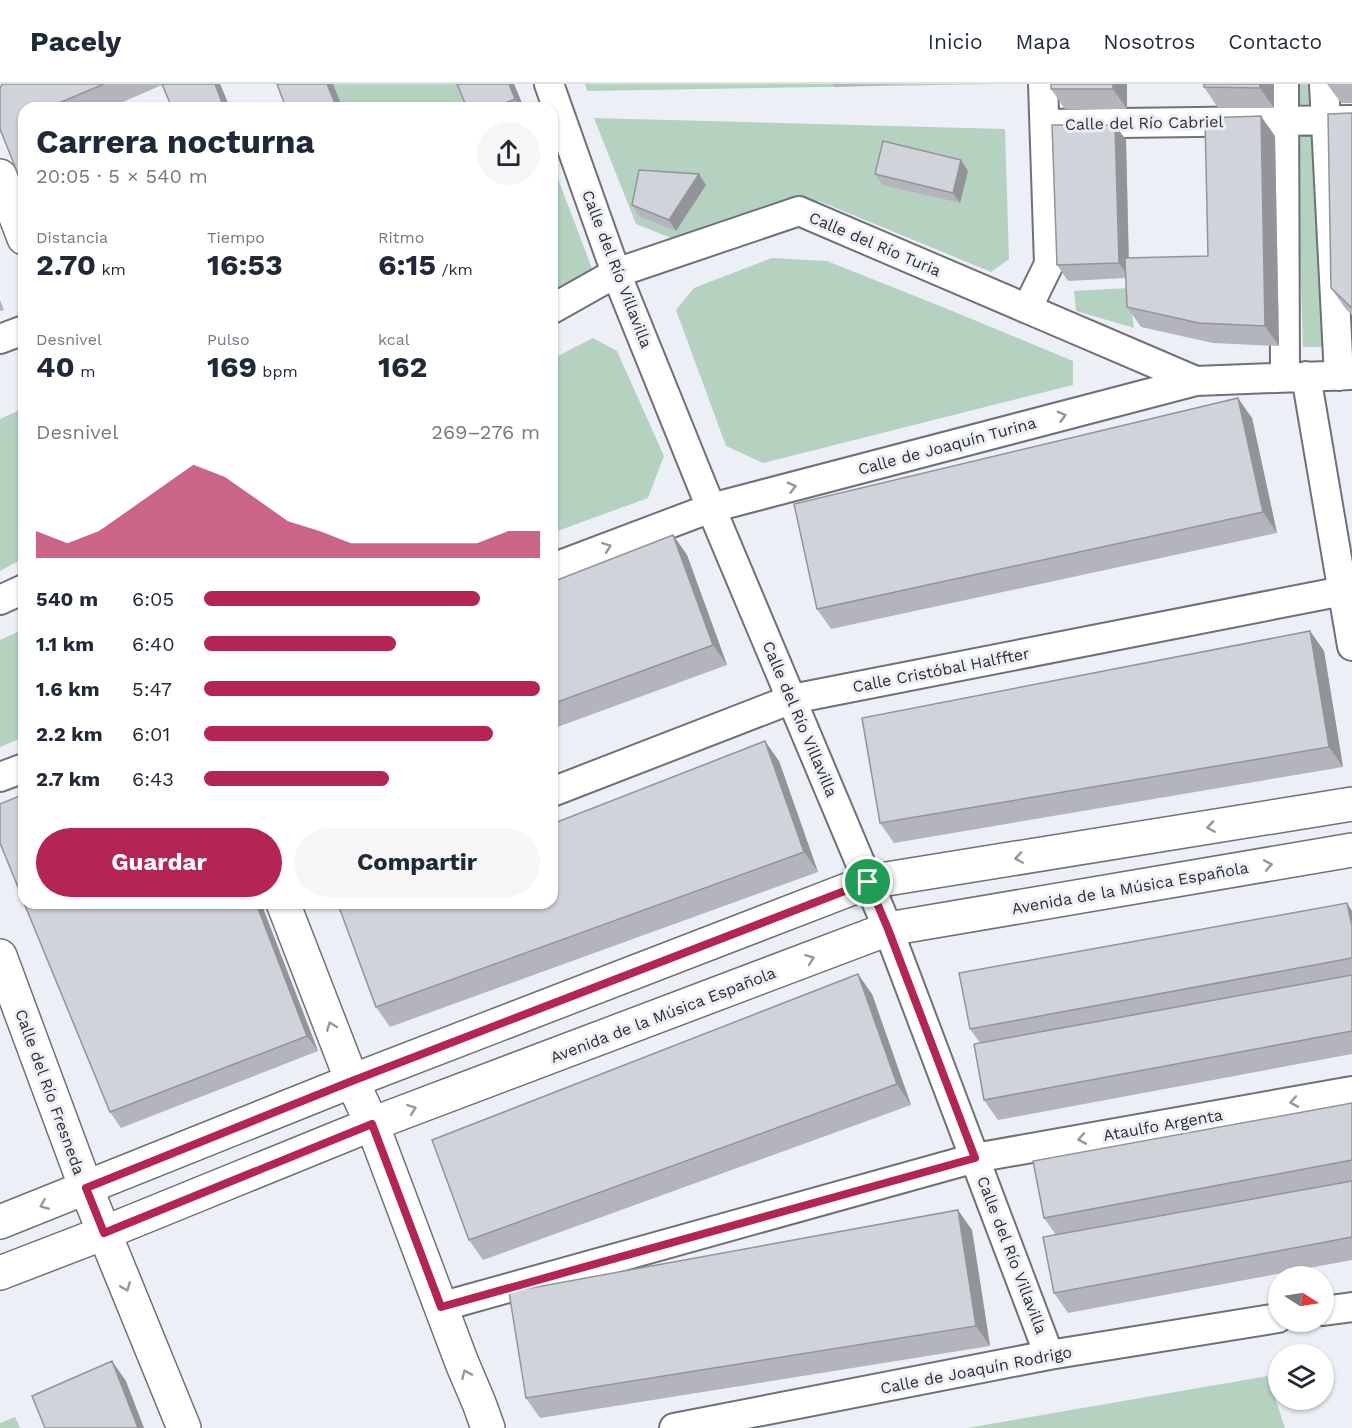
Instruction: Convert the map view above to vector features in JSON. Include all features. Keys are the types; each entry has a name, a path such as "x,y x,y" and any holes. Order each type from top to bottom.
{"street":[{"name":"Calle del Río Villavilla","path":"549,84 555,102"},
{"path":"1027,309 1049,264 1043,84"},
{"path":"1284,84 1295,377 1352,646"},
{"path":"1324,84 1339,120 1346,375"},
{"name":"Calle del Río Villavilla","path":"558,109 616,273 711,508 888,929 1050,1355"},
{"name":"Calle del Río Cabriel","path":"1045,124 1339,120"},
{"path":"0,176 18,222"},
{"name":"Calle del Río Turia","path":"558,306 616,273 799,212 1196,381"},
{"path":"0,339 18,332"},
{"name":"Calle de Joaquín Turina","path":"558,566 711,508 1196,381 1346,375"},
{"name":"Calle Cristóbal Halffter","path":"558,790 792,699 1342,591"},
{"path":"0,600 18,592"},
{"path":"0,777 18,770"},
{"path":"0,1222 352,1081 868,882 1352,804"},
{"name":"Avenida de la Música Española","path":"0,1273 372,1124 888,929 1352,850"},
{"path":"285,909 352,1081 372,1124 489,1427"},
{"name":"Calle del Río Fresneda","path":"0,956 86,1188 184,1428"},
{"name":"Ataulfo Argenta","path":"441,1307 975,1158 1352,1091"},
{"path":"1334,1309 1352,1307"},
{"name":"Calle de Joaquín Rodrigo","path":"674,1428 1050,1355 1268,1320"}],"green space":[{"path":"333,84 463,84 470,102 340,102"},
{"path":"585,84 999,84 587,91"},
{"path":"1298,84 1317,84 1317,108 1298,109"},
{"path":"594,118 1005,129 1009,259 991,272 819,201 676,240 636,224"},
{"path":"1296,136 1320,136 1326,347 1303,347"},
{"path":"558,179 593,271 558,289"},
{"path":"772,258 827,261 1073,361 1073,385 763,463 726,446 676,310 694,288"},
{"path":"1129,288 1134,328 1076,311 1074,291"},
{"path":"593,338 617,351 664,456 648,498 558,531 558,356"},
{"path":"18,411 18,561 0,571 0,419"},
{"path":"18,632 18,740 0,747 0,640"},
{"path":"1268,1376 1268,1410 1279,1410 1285,1428 967,1428"},
{"path":"15,1417 20,1428 0,1428 0,1423"}],"building":[{"path":"2,84 104,84 61,102 18,102 18,174 0,129"},
{"path":"162,84 215,84 222,102 170,102"},
{"path":"277,84 327,84 334,102 284,102"},
{"path":"457,84 509,84 515,99 508,102 464,102"},
{"path":"1051,84 1113,84 1113,89 1051,89"},
{"path":"1204,84 1260,84 1260,88 1204,87"},
{"path":"1352,113 1352,308 1331,288 1328,114"},
{"path":"1261,116 1265,326 1199,323 1127,307 1125,258 1208,256 1205,118"},
{"path":"1052,125 1115,125 1119,263 1057,265"},
{"path":"883,141 961,160 953,193 875,174"},
{"path":"639,170 699,174 669,220 632,205"},
{"path":"1238,398 1263,512 817,609 794,504"},
{"path":"673,535 713,645 558,702 558,580"},
{"path":"1310,631 1329,747 880,823 862,718"},
{"path":"765,741 804,852 376,1007 340,909 558,909 558,822"},
{"path":"18,796 18,887 0,843 0,804"},
{"path":"1347,903 1352,926 1352,958 970,1029 959,973"},
{"path":"26,909 258,909 307,1036 110,1112"},
{"path":"858,974 897,1084 469,1240 432,1140"},
{"path":"1352,975 1352,1031 984,1100 974,1044"},
{"path":"1352,1103 1352,1160 1044,1218 1033,1161"},
{"path":"1352,1181 1352,1237 1054,1293 1043,1237"},
{"path":"958,1210 976,1326 526,1398 509,1292"},
{"path":"112,1361 138,1428 45,1428 32,1396"}],"route":[{"path":"868,882 975,1158 441,1307 372,1124 104,1233 86,1188 352,1081 868,882"}]}
